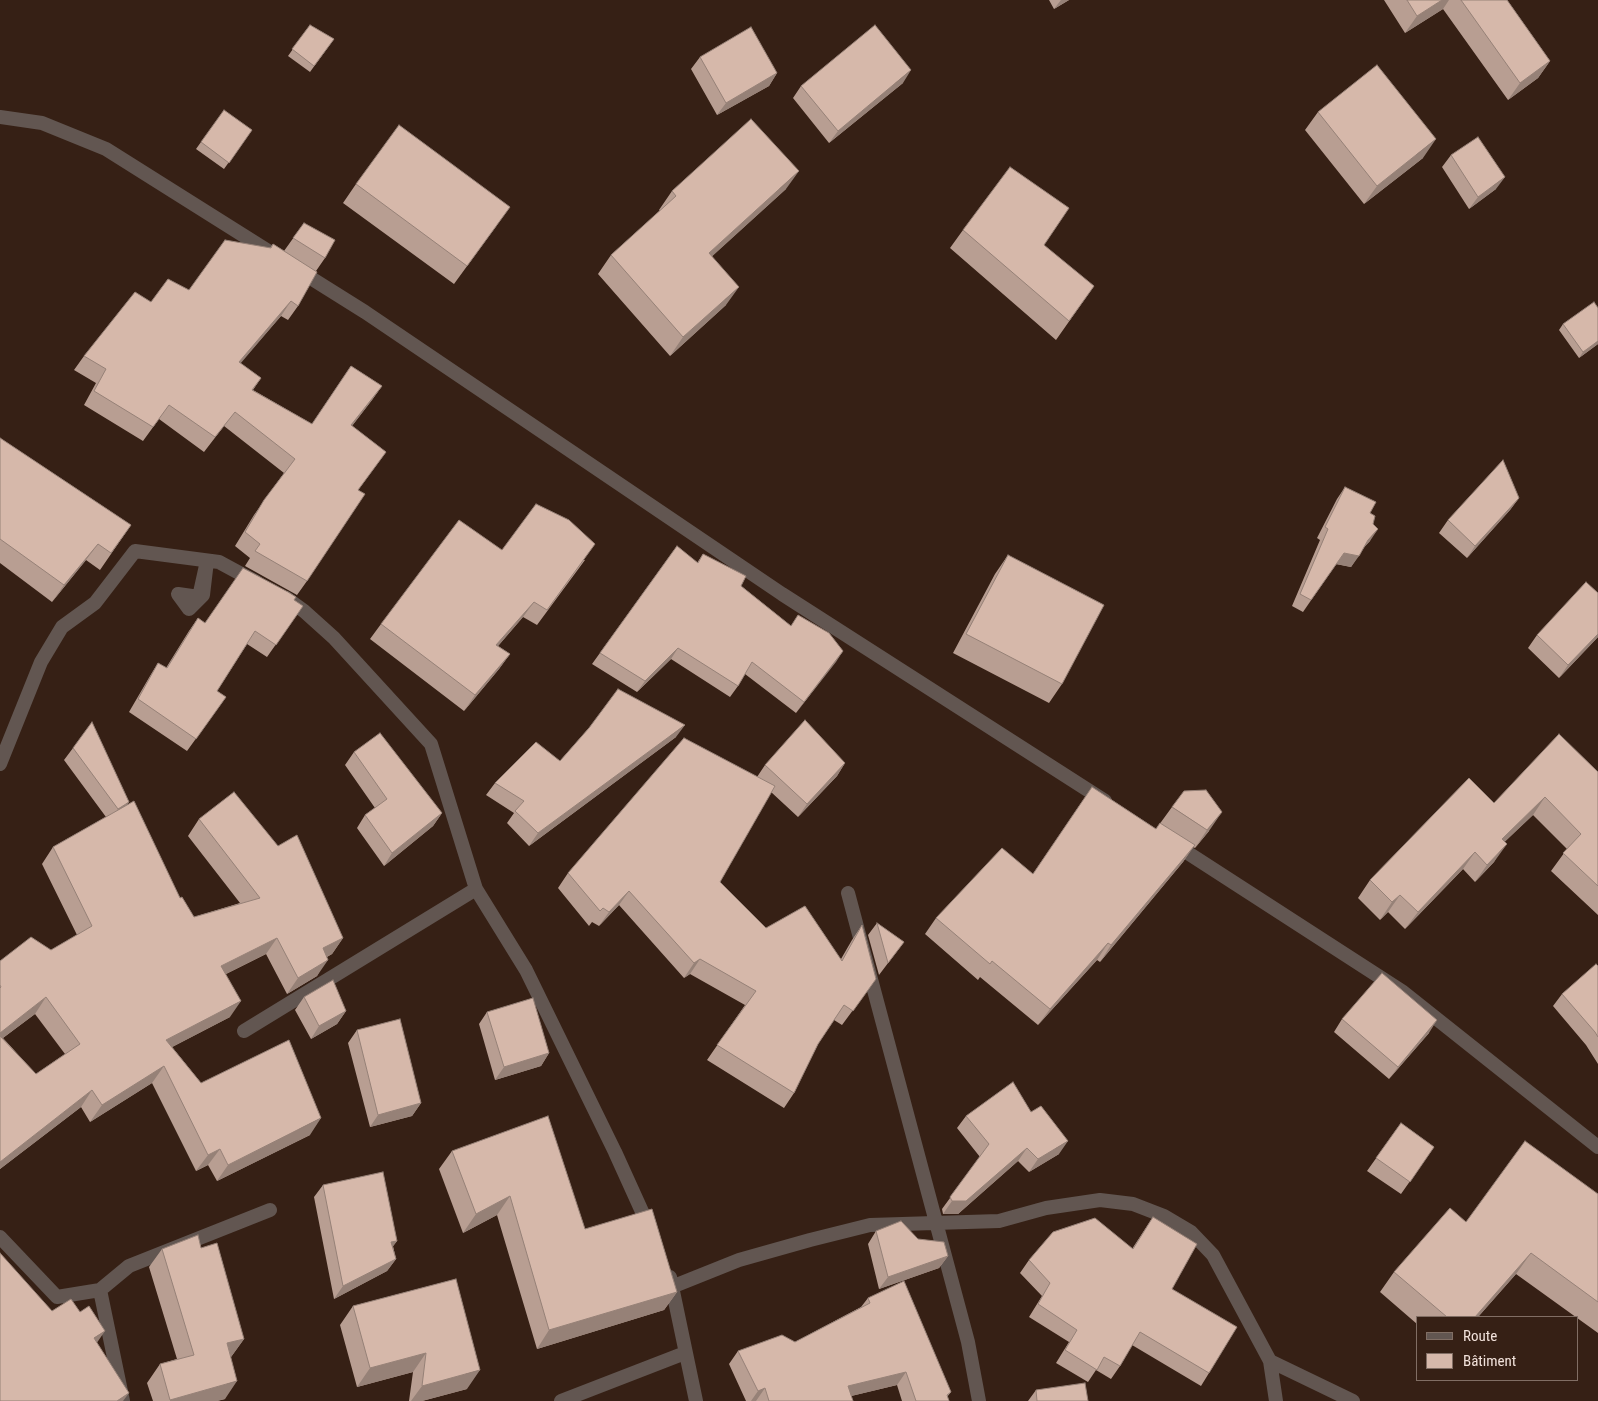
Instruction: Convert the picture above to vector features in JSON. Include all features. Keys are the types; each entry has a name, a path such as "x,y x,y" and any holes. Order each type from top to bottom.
{"street":[{"path":"0,116 42,123 106,148 365,312 782,594 1116,808"},
{"path":"0,764 41,662 62,627 95,603 135,551 219,562 271,590 304,611 334,638 431,744 476,889 526,970 615,1152 655,1241"},
{"path":"1166,839 1403,992 1598,1147"},
{"path":"244,1031 476,889"},
{"path":"848,893 968,1342 980,1401"},
{"path":"674,1286 739,1260 810,1240 870,1226 999,1221 1046,1208 1100,1200 1133,1204 1164,1216 1191,1232 1213,1255 1270,1361 1276,1401"},
{"path":"0,1237 57,1297 100,1290 130,1266 270,1210"},
{"path":"666,1268 674,1286 685,1353 696,1401"},
{"path":"100,1290 124,1401"},
{"path":"561,1401 685,1353"},
{"path":"1270,1361 1353,1401"}],"building":[{"path":"1407,0 1442,0 1417,16"},
{"path":"1461,0 1507,0 1550,61 1520,83"},
{"path":"310,25 334,39 314,66 292,49"},
{"path":"875,25 911,70 838,131 801,86"},
{"path":"751,27 777,73 726,103 700,57"},
{"path":"1377,65 1436,139 1377,186 1318,112"},
{"path":"224,110 252,130 229,163 201,142"},
{"path":"751,119 799,171 709,253 739,287 683,337 611,255 676,196 672,191"},
{"path":"399,125 510,207 467,266 356,184"},
{"path":"1478,137 1505,177 1478,197 1451,155"},
{"path":"1010,167 1069,208 1044,245 1094,286 1069,321 963,230"},
{"path":"304,223 335,240 325,258 293,238"},
{"path":"225,240 271,248 273,244 317,272 298,306 291,301 239,362 261,378 252,390 312,424 351,366 382,386 351,425 386,452 358,490 365,494 307,581 255,551 260,544 245,532 264,500 295,459 235,412 215,437 169,405 153,427 94,391 106,369 84,356 135,292 151,302 168,279 189,290"},
{"path":"1594,302 1598,308 1598,341 1583,352 1563,324"},
{"path":"0,438 131,525 111,553 98,544 64,585 0,539"},
{"path":"1503,460 1519,498 1475,546 1448,520"},
{"path":"1345,487 1376,502 1370,513 1375,516 1373,524 1378,529 1368,540 1359,556 1344,553 1311,600 1300,594 1328,529 1325,527"},
{"path":"536,504 569,520 595,544 547,610 534,602 496,645 510,654 475,695 381,624 459,520 502,550"},
{"path":"677,546 698,563 703,554 746,576 741,586 791,626 798,615 829,633 843,651 804,702 752,662 738,686 678,648 645,681 600,653"},
{"path":"1008,555 1104,605 1062,684 966,634"},
{"path":"243,568 296,597 294,600 303,606 276,645 255,631 217,691 226,697 196,739 138,699 158,663 167,668 198,618 205,623"},
{"path":"1586,582 1598,593 1598,634 1568,665 1537,635"},
{"path":"618,689 685,725 538,833 515,811 524,801 495,783 536,742 560,761 589,728"},
{"path":"805,720 845,763 807,804 765,765"},
{"path":"92,722 129,802 118,809 73,748"},
{"path":"380,733 442,813 392,853 365,815 387,799 354,752"},
{"path":"1559,734 1598,772 1598,886 1563,853 1581,834 1545,797 1502,839 1507,844 1487,865 1475,852 1418,912 1400,895 1392,902 1370,880 1469,778 1494,803"},
{"path":"684,738 775,786 720,882 766,928 805,906 842,961 862,925 876,979 853,1011 844,1005 818,1044 794,1093 717,1045 756,991 700,959 694,963 629,891 609,912 603,908 600,911 568,873"},
{"path":"1092,787 1156,829 1160,823 1195,845 1111,945 1108,943 1050,1009 992,961 990,964 936,918 1002,848 1033,874"},
{"path":"1206,790 1222,812 1207,830 1172,807 1184,791"},
{"path":"234,792 278,846 297,835 343,938 323,948 328,960 298,978 277,938 221,966 241,1001 166,1040 201,1083 289,1040 321,1118 228,1165 220,1149 208,1155 164,1066 102,1105 92,1090 0,1162 0,1036 36,1074 80,1044 46,997 0,1033 0,961 31,937 51,950 92,926 53,847 134,801 180,898 182,897 194,917 260,898 199,819"},
{"path":"877,923 904,942 888,963"},
{"path":"1596,964 1598,966 1598,1037 1562,994"},
{"path":"1382,973 1437,1020 1398,1067 1342,1019"},
{"path":"333,980 346,1011 319,1026 304,997"},
{"path":"533,998 549,1053 504,1067 487,1012"},
{"path":"400,1019 421,1103 378,1115 357,1030"},
{"path":"1013,1082 1031,1112 1041,1106 1068,1141 1038,1159 1027,1148 966,1201 952,1201 950,1197 989,1144 966,1116"},
{"path":"548,1116 585,1229 652,1209 677,1292 549,1330 510,1196 476,1214 452,1151"},
{"path":"1401,1123 1434,1147 1410,1182 1376,1158"},
{"path":"1525,1141 1598,1194 1598,1302 1531,1253 1476,1316 1446,1316 1394,1272 1450,1208 1466,1222"},
{"path":"383,1172 397,1241 391,1242 396,1259 343,1286 323,1185"},
{"path":"1153,1217 1197,1244 1172,1289 1237,1327 1209,1373 1140,1332 1120,1366 1104,1357 1097,1370 1065,1350 1077,1330 1038,1304 1050,1283 1029,1260 1053,1232 1095,1218 1133,1249"},
{"path":"901,1221 918,1239 944,1242 948,1256 888,1277 876,1231"},
{"path":"198,1235 201,1248 217,1243 244,1339 227,1343 237,1381 170,1400 160,1364 194,1355 162,1249"},
{"path":"0,1253 52,1311 71,1299 80,1312 89,1306 105,1331 94,1338 129,1393 117,1401 0,1401"},
{"path":"456,1279 480,1370 422,1386 426,1353 370,1368 353,1306"},
{"path":"904,1281 951,1392 947,1395 949,1401 916,1401 906,1372 848,1386 853,1401 769,1401 765,1388 758,1391 738,1351 782,1335 795,1342 870,1303 868,1298"},
{"path":"1085,1383 1088,1401 1037,1401 1036,1390"}]}
